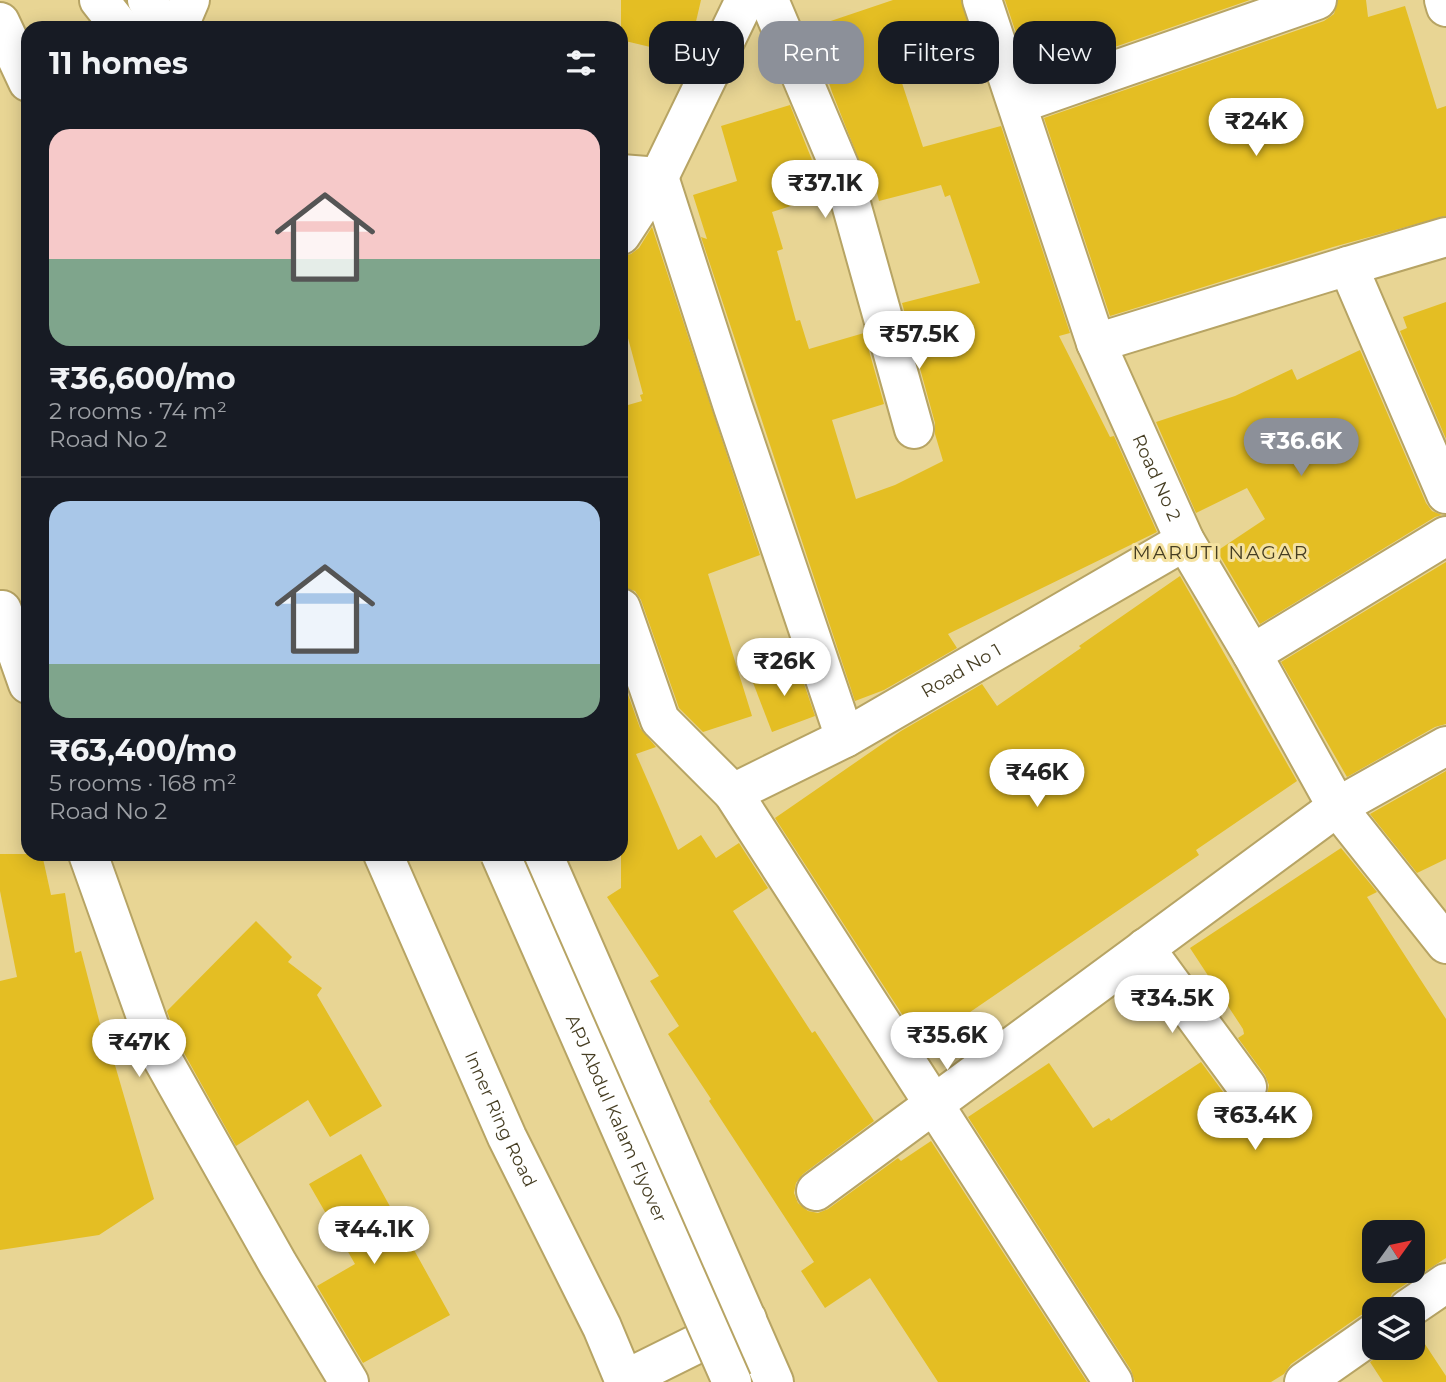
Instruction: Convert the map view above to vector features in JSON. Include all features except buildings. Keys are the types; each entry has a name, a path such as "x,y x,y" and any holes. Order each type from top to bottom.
{"main road":[{"path":"99,0 116,21"},
{"path":"147,0 159,21"},
{"path":"181,21 190,0"},
{"path":"628,224 659,177 745,0"},
{"path":"769,0 843,176 914,429"},
{"name":"Road No 2","path":"982,0 1096,343 1185,541 1252,654 1337,807 1446,944"},
{"path":"1018,104 1317,0"},
{"path":"1444,0 1446,7"},
{"path":"0,22 21,67"},
{"path":"628,175 659,177"},
{"path":"659,177 733,407 845,738"},
{"path":"1096,343 1446,237"},
{"path":"1349,266 1446,494"},
{"path":"1252,654 1446,536"},
{"name":"Road No 1","path":"733,793 845,738 1185,541"},
{"path":"10,608 21,654"},
{"path":"628,628 660,720 733,793 1113,1382"},
{"path":"816,1191 1337,807 1446,746"},
{"path":"90,861 159,1053 278,1264 349,1382"},
{"name":"Inner Ring Road","path":"386,861 507,1137 602,1327 625,1381"},
{"name":"APJ Abdul Kalam Flyover","path":"503,861 732,1382"},
{"path":"546,861 774,1382"},
{"path":"1145,948 1247,1087"},
{"path":"1425,1297 1446,1283"},
{"path":"625,1381 747,1319"},
{"path":"1304,1382 1362,1341"}],"district":[{"name":"MARUTI NAGAR","path":"1221,552"}]}
